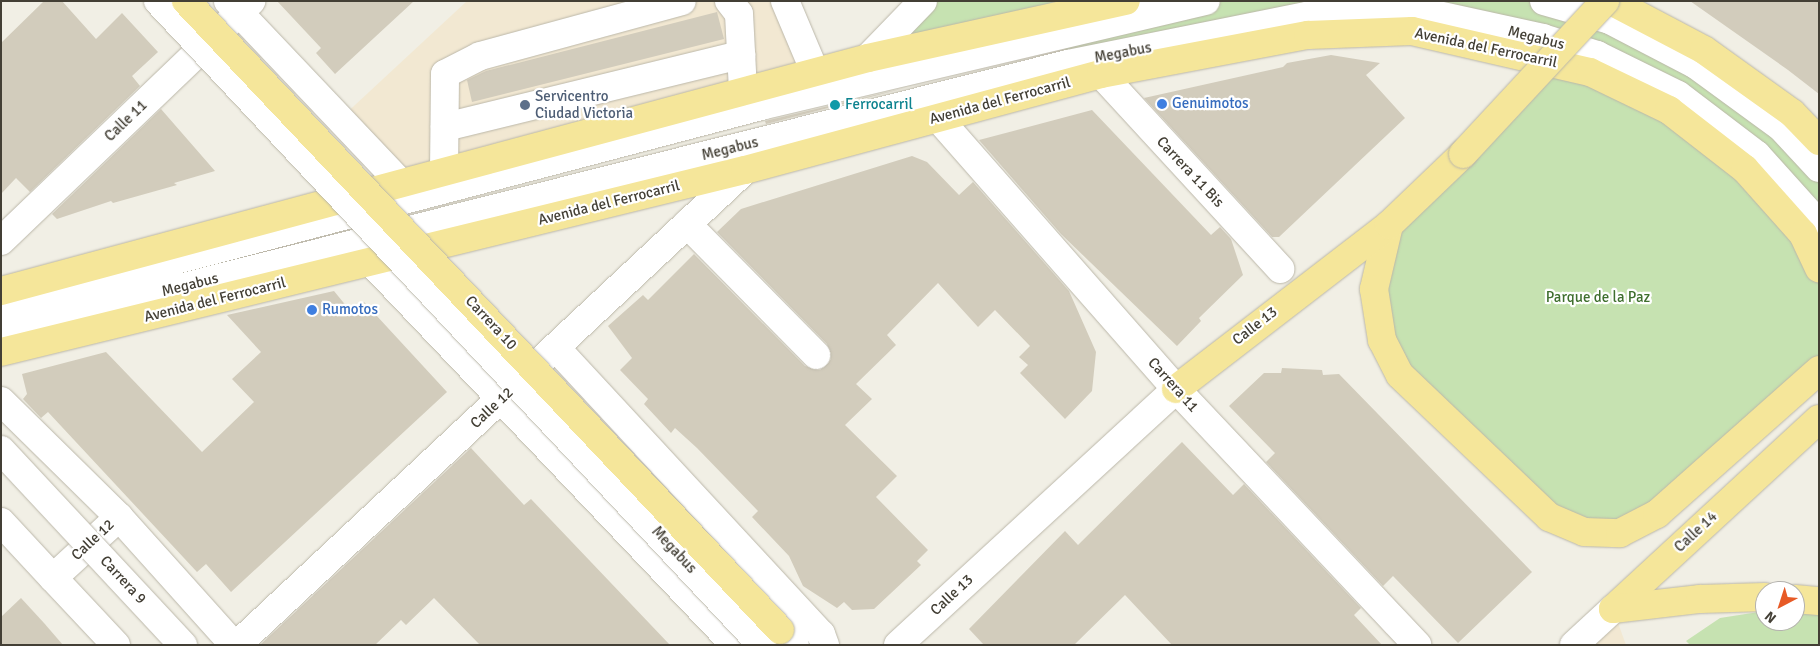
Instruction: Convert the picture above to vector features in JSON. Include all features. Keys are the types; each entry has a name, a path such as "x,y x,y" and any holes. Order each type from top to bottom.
{"main road":[{"name":"Carrera 10","path":"186,1 779,640"},
{"path":"1,291 868,58 1126,1"},
{"path":"1613,2 1704,50 1792,113 1819,141"},
{"name":"Calle 13","path":"1176,389 1389,225 1463,154 1613,2"},
{"name":"Avenida del Ferrocarril","path":"1,352 745,170 1101,74 1308,35 1412,30 1546,60 1590,72 1669,110 1745,169 1803,234 1819,268"},
{"path":"1389,225 1374,289 1382,340 1400,375 1549,517 1584,532 1620,533 1656,514 1819,370"},
{"name":"Calle 14","path":"1613,609 1819,419"},
{"path":"1613,609 1700,599 1755,597"},
{"path":"1805,600 1819,601"}],"street":[{"name":"Megabus","path":"158,1 779,640"},
{"path":"444,172 445,74 480,56 682,1"},
{"path":"728,1 739,14 743,92"},
{"path":"785,1 815,72"},
{"path":"868,58 923,1"},
{"name":"Megabus","path":"1,306 780,101 1206,1"},
{"path":"1544,1 1610,20 1696,65 1781,127 1819,168"},
{"path":"240,5 401,183"},
{"name":"Calle 11","path":"1,241 240,5"},
{"name":"Megabus","path":"1,333 1068,64 1307,16 1410,9 1543,38 1579,49 1678,95 1757,155 1819,224"},
{"path":"444,127 741,55"},
{"name":"Carrera 11 Bis","path":"1101,74 1280,269"},
{"name":"Carrera 11","path":"938,118 1176,389 1417,645"},
{"name":"Calle 12","path":"53,578 119,517 236,645 745,170"},
{"path":"687,224 816,355"},
{"path":"371,262 735,645"},
{"path":"556,348 821,634 825,645"},
{"name":"Calle 13","path":"898,645 1176,389"},
{"path":"1,402 119,517"},
{"name":"Carrera 9","path":"1,450 183,645"},
{"path":"1,522 116,645"},
{"name":"Calle 14","path":"1574,645 1613,609"}],"shaded area":[{"name":"Servicentro Ciudad Victoria","path":"467,1 785,1 815,72 401,183 341,118"},
{"path":"1613,609 1626,645 1574,645"}],"green space":[{"path":"923,1 1126,1 868,58"},
{"path":"1206,1 1544,1 1610,20 1819,168 1819,224 1757,155 1410,9 1068,64 1061,36"},
{"name":"Parque de la Paz","path":"1546,60 1590,72 1745,169 1819,268 1819,369 1657,514 1584,532 1382,340 1389,225"},
{"path":"1755,613 1755,631 1805,631 1805,613 1819,615 1819,645 1690,645 1686,641 1720,618"}],"building":[{"path":"44,1 62,1 96,39 122,13 158,52 132,76 140,86 30,192 16,178 1,194 1,43"},
{"path":"277,1 414,1 335,74 316,53 321,48"},
{"path":"1690,1 1819,1 1819,94 1788,70"},
{"path":"717,12 724,39 472,102 467,80 486,71"},
{"path":"1331,55 1380,63 1366,75 1405,118 1279,237 1272,237 1144,98 1283,67 1287,63"},
{"path":"905,88 766,124 765,121"},
{"path":"161,109 215,171 174,183 177,185 113,203 111,201 57,219 52,214"},
{"path":"1092,110 1211,235 1220,227 1231,239 1243,275 1199,318 1201,321 1177,346 1061,234 979,140"},
{"path":"912,156 927,162 959,195 973,182 1069,291 1096,352 1092,391 1065,419 1020,373 1028,365 1019,357 1030,346 995,310 978,327 938,283 887,335 896,345 856,384 872,399 845,425 897,476 876,497 928,550 917,561 921,565 874,609 852,610 844,602 837,608 803,586 789,556 752,517 758,511 697,448 675,428 671,433 644,404 648,399 620,370 632,358 608,326 643,295 648,300 694,254 805,366 820,370 831,359 827,344 717,232 741,209"},
{"path":"334,291 352,313 364,302 447,392 231,592 206,564 197,572 48,412 41,418 23,399 27,394 22,374 106,352 202,452 254,402 232,379 261,352 227,315"},
{"path":"1282,368 1322,370 1323,375 1339,374 1532,572 1458,643 1393,576 1383,586 1266,462 1275,453 1229,406 1264,373 1281,373"},
{"path":"1182,442 1233,495 1244,484 1361,608 1354,615 1382,645 1172,645 1125,595 1074,645 984,645 969,629 1065,531 1078,545"},
{"path":"471,448 524,505 531,499 670,645 480,645 434,598 406,625 401,620 375,645 260,645"},
{"path":"21,598 63,645 1,645 1,617"}],"place":[{"name":"Genuimotos","path":"1162,104"},
{"name":"Servicentro Ciudad Victoria","path":"525,105"},
{"name":"Ferrocarril","path":"835,105"},
{"name":"Rumotos","path":"312,310"}]}
